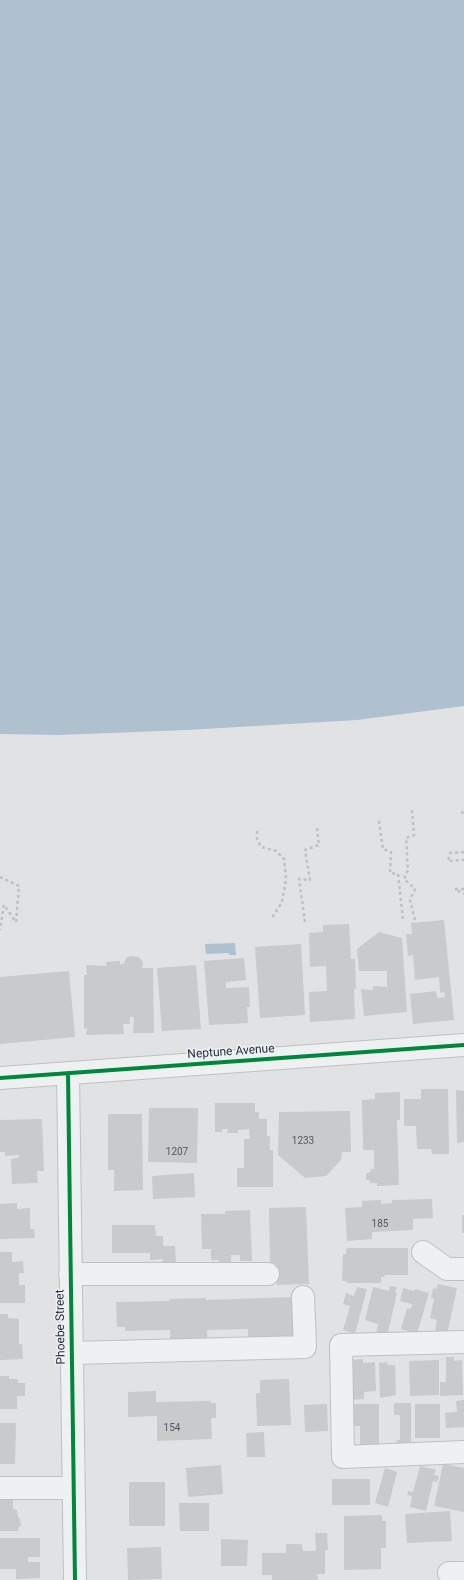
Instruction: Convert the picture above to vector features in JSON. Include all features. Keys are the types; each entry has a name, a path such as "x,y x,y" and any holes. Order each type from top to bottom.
{"street":[{"name":"Neptune Avenue","path":"0,1078 464,1045"},
{"name":"Phoebe Street","path":"68,1074 75,1580"},
{"path":"423,1252 447,1269 464,1269"},
{"path":"70,1274 268,1274"},
{"path":"72,1353 305,1347 303,1297"},
{"path":"464,1342 341,1345 343,1456 464,1452"},
{"path":"0,1488 73,1488"}],"path":[{"path":"412,810 414,835 406,838 408,870 404,879 415,890 410,900 415,920"},
{"path":"379,821 383,849 391,852 390,873 398,874 403,919"},
{"path":"305,922 299,879 310,880 306,850 319,845 317,828"},
{"path":"257,831 257,839 261,847 276,851 284,859 286,879 282,902 272,918"},
{"path":"464,852 450,853 448,861 464,860"},
{"path":"0,876 19,886 16,922 4,904 0,930"},
{"path":"464,890 455,889 464,894"}],"water":[{"path":"0,0 464,0 464,706 357,720 187,730 58,735 0,734"},
{"path":"235,943 236,955 229,955 229,953 206,954 205,944"}],"building":[{"path":"444,920 454,1020 413,1024 410,994 436,991 437,998 445,997 444,992 440,993 439,977 415,980 413,955 408,956 406,934 412,934 411,923"},
{"path":"349,924 351,959 355,959 355,1019 310,1022 309,992 327,991 326,966 310,967 309,933 323,932 323,925"},
{"path":"379,932 402,938 407,1012 364,1016 361,989 373,990 373,986 387,987 387,971 359,971 357,949"},
{"path":"301,944 305,1015 260,1018 255,947"},
{"path":"130,956 139,957 143,962 142,968 153,968 154,1033 133,1033 134,1017 130,1017 130,1024 123,1024 124,1034 86,1035 87,1028 84,1029 84,975 87,975 86,965 107,966 106,962 120,961 120,964 124,964 126,958"},
{"path":"244,958 246,980 226,982 226,988 249,987 250,1007 247,1007 248,1023 209,1025 204,961"},
{"path":"196,965 201,1029 162,1031 157,968"},
{"path":"69,971 75,1037 0,1044 0,977"},
{"path":"421,1089 448,1089 449,1154 432,1154 431,1149 417,1149 416,1126 404,1126 404,1099 421,1099"},
{"path":"456,1090 464,1091 464,1142 457,1143"},
{"path":"400,1092 400,1120 397,1120 399,1185 377,1186 377,1183 370,1183 370,1180 366,1180 366,1173 371,1172 370,1169 374,1169 374,1150 363,1150 362,1100 375,1099 375,1093"},
{"path":"215,1103 255,1103 255,1112 259,1112 259,1119 267,1119 267,1136 270,1136 270,1150 273,1150 273,1187 237,1187 237,1168 244,1168 244,1139 250,1139 249,1129 238,1130 238,1133 227,1133 228,1129 222,1129 222,1132 215,1132"},
{"path":"149,1108 198,1108 197,1163 148,1162"},
{"path":"350,1111 351,1152 342,1152 341,1160 326,1176 305,1178 278,1155 279,1112"},
{"path":"108,1114 142,1114 143,1190 114,1191 114,1170 108,1170"},
{"path":"42,1119 44,1171 37,1171 38,1183 12,1184 11,1159 19,1158 19,1155 5,1156 5,1152 0,1152 0,1120"},
{"path":"194,1173 195,1197 153,1199 152,1176"},
{"path":"432,1199 433,1218 413,1219 413,1230 372,1232 372,1239 347,1241 345,1208 362,1207 362,1201 381,1200 381,1204 392,1203 392,1200"},
{"path":"17,1203 17,1209 30,1208 30,1229 34,1229 35,1238 0,1239 0,1204"},
{"path":"306,1207 309,1284 277,1285 276,1264 270,1264 269,1208"},
{"path":"250,1210 252,1261 240,1261 240,1255 231,1255 231,1262 211,1260 211,1249 202,1249 201,1214 225,1214 225,1211"},
{"path":"462,1215 464,1215 464,1233 462,1233"},
{"path":"112,1225 155,1225 156,1236 163,1236 163,1246 175,1246 176,1263 162,1263 163,1259 150,1260 150,1253 112,1253"},
{"path":"346,1248 408,1248 408,1275 384,1275 385,1277 381,1277 381,1283 347,1283 347,1281 342,1281 343,1254 346,1254"},
{"path":"0,1252 12,1252 12,1262 23,1261 24,1273 19,1273 19,1285 25,1285 25,1303 0,1303"},
{"path":"438,1284 457,1288 447,1335 435,1332 437,1320 430,1318 434,1299 431,1298 433,1288 436,1289"},
{"path":"390,1286 397,1287 395,1292 397,1293 387,1337 376,1334 378,1324 365,1320 373,1287 389,1291"},
{"path":"357,1287 367,1289 355,1334 343,1330 350,1306 343,1304 346,1293 354,1296"},
{"path":"403,1288 414,1291 415,1289 429,1293 417,1334 401,1329 407,1308 411,1309 412,1304 400,1301"},
{"path":"294,1297 295,1338 248,1339 248,1329 207,1330 207,1340 170,1341 170,1330 125,1331 125,1327 117,1327 116,1302 169,1301 169,1299 206,1298 206,1300"},
{"path":"0,1314 8,1314 8,1318 19,1319 19,1344 22,1344 23,1359 0,1360"},
{"path":"446,1357 454,1357 454,1361 462,1360 463,1395 440,1396 440,1382 446,1382"},
{"path":"363,1359 363,1363 375,1362 376,1391 364,1392 364,1399 350,1400 349,1360"},
{"path":"439,1360 439,1395 410,1396 409,1361"},
{"path":"387,1362 387,1365 395,1365 396,1395 380,1398 379,1363"},
{"path":"0,1376 9,1376 9,1379 18,1379 18,1383 25,1383 25,1396 17,1396 17,1409 0,1409"},
{"path":"289,1379 291,1425 257,1426 256,1393 260,1393 260,1380"},
{"path":"156,1391 156,1402 211,1401 211,1403 216,1403 216,1418 211,1418 212,1439 157,1441 157,1416 128,1417 128,1392"},
{"path":"464,1400 464,1427 446,1428 445,1413 457,1412 456,1401"},
{"path":"394,1403 411,1403 411,1447 397,1447 397,1440 400,1440 400,1415 394,1415"},
{"path":"327,1404 328,1431 305,1432 304,1405"},
{"path":"350,1404 379,1404 379,1447 360,1446 360,1426 349,1426"},
{"path":"415,1404 440,1404 440,1438 415,1438"},
{"path":"0,1423 16,1423 15,1464 0,1464"},
{"path":"264,1432 265,1457 247,1457 246,1433"},
{"path":"443,1464 464,1468 464,1512 434,1506"},
{"path":"221,1465 223,1494 188,1497 186,1468"},
{"path":"420,1466 436,1470 434,1475 439,1476 437,1482 433,1481 426,1511 410,1507 412,1496 407,1495 408,1491 413,1492"},
{"path":"385,1468 397,1472 388,1507 375,1503"},
{"path":"332,1479 370,1479 370,1505 332,1505"},
{"path":"129,1482 165,1482 165,1526 129,1526"},
{"path":"0,1492 13,1492 13,1509 17,1510 21,1526 19,1526 18,1531 0,1531"},
{"path":"179,1503 209,1503 209,1531 180,1531"},
{"path":"450,1511 452,1541 407,1543 405,1514"},
{"path":"382,1515 382,1521 386,1521 386,1548 381,1548 381,1569 344,1570 344,1516"},
{"path":"315,1533 327,1533 328,1550 325,1550 325,1574 317,1574 318,1580 272,1580 272,1575 262,1575 262,1553 286,1553 286,1544 302,1544 303,1551 316,1551"},
{"path":"0,1538 40,1538 40,1557 28,1557 28,1562 40,1562 40,1578 16,1579 16,1569 0,1569"},
{"path":"221,1539 248,1540 247,1566 221,1566"},
{"path":"161,1547 162,1579 128,1580 127,1548"}],"cycle path":[{"path":"0,1078 464,1045"},
{"path":"68,1073 75,1580"}]}
